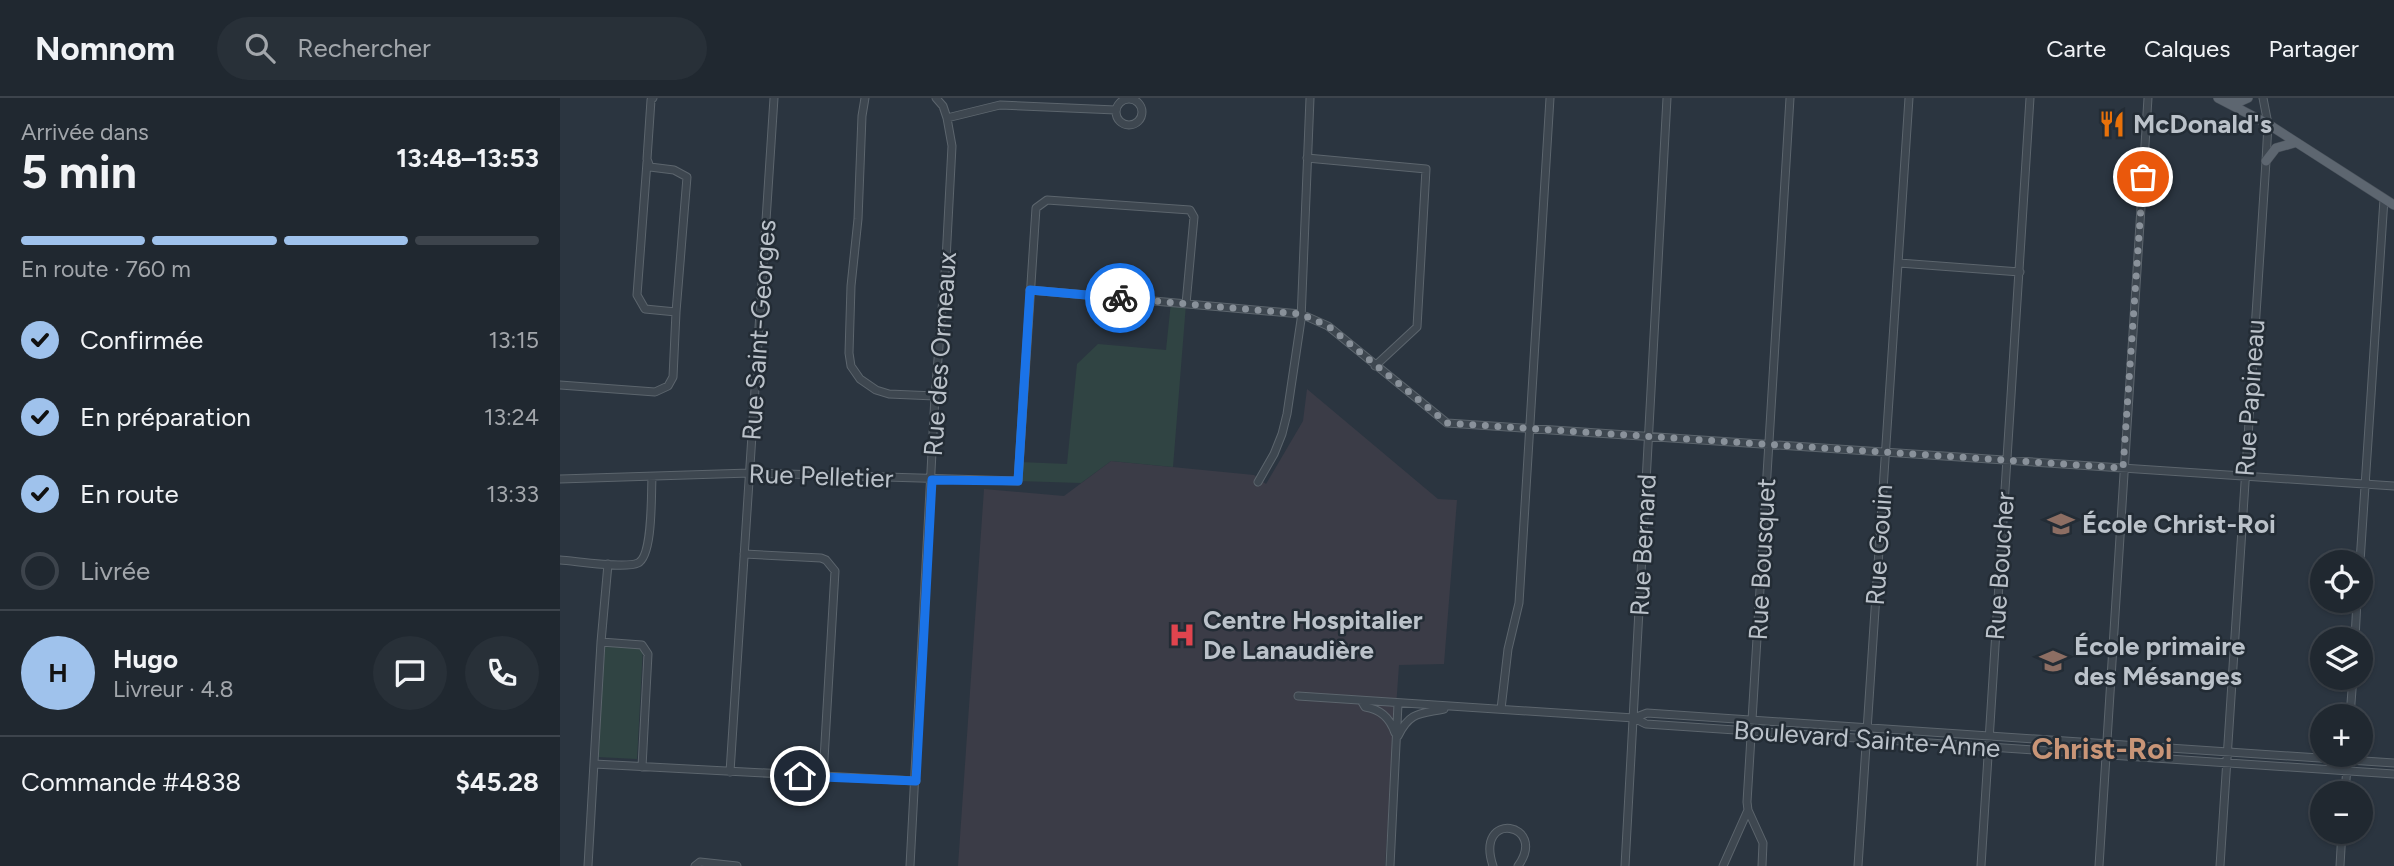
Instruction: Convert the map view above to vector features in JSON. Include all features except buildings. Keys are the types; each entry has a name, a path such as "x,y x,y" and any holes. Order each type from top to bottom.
{"main road":[{"path":"2220,99 2239,102 2248,98"},
{"path":"2220,99 2268,124 2394,205"},
{"path":"2266,161 2276,148 2294,143"}],"street":[{"path":"653,98 636,295 645,309 676,313"},
{"name":"Rue Saint-Georges","path":"730,772 774,98"},
{"path":"865,98 851,286 851,366 860,379 876,390 889,394 935,396"},
{"name":"Rue des Ormeaux","path":"910,866 935,396 951,159 947,118 936,98"},
{"path":"1258,482 1275,454 1282,434 1301,314 1310,98"},
{"path":"1501,709 1508,649 1519,603 1550,98"},
{"name":"Rue Bernard","path":"1625,866 1667,98"},
{"name":"Rue Bousquet","path":"1723,866 1748,810 1790,98"},
{"name":"Rue Gouin","path":"1858,866 1909,98"},
{"name":"Rue Boucher","path":"1981,866 2030,98"},
{"path":"2099,866 2148,98"},
{"name":"Rue Papineau","path":"2220,866 2266,161 2268,124 2263,98"},
{"path":"947,118 1000,105 1116,110"},
{"path":"1307,158 1426,169 1417,327 1375,366"},
{"path":"560,386 655,392 668,386 673,377 687,177 674,170 650,167 647,159"},
{"path":"2361,550 2384,199"},
{"name":"Rue Pelletier","path":"560,479 750,473 1018,481 1036,208 1046,200 1190,211 1194,218 1186,304"},
{"path":"1899,264 2020,272"},
{"path":"1030,290 1301,314 1328,326 1447,423 2394,486"},
{"path":"560,560 635,564 644,558 648,544 652,478"},
{"path":"744,554 821,558 835,571 823,778"},
{"path":"588,866 608,564"},
{"path":"601,642 642,645 648,654 642,767"},
{"name":"Boulevard Sainte-Anne","path":"1298,696 1634,718 1646,724 2394,774"},
{"path":"1362,702 1365,707 1375,708 1388,719 1394,728 1396,740"},
{"path":"1390,866 1398,704"},
{"path":"1396,751 1403,727 1412,716 1452,706"},
{"name":"Boulevard Sainte-Anne","path":"1634,718 1647,713 2310,755"},
{"name":"Boulevard Sainte-Anne","path":"2373,760 2394,763"},
{"path":"594,764 916,781"},
{"path":"2346,781 2347,767"},
{"name":"Rue Bousquet","path":"1748,810 1763,843 1762,866"},
{"path":"1493,866 1490,841 1497,832 1506,827 1515,828 1524,839 1522,860 1518,866"},
{"path":"2340,866 2341,844"},
{"path":"695,866 700,862 737,866"}],"shaded area":[{"path":"1307,389 1438,499 1457,500 1444,664 1399,665 1385,866 958,866 984,489 1064,496 1111,461 1254,475 1266,484 1303,421"}],"green space":[{"path":"1171,302 1186,304 1173,467 1111,461 1081,483 1018,481 1019,462 1067,464 1077,364 1098,344 1166,350"},
{"path":"604,646 643,647 637,759 598,757"}],"way so far":[{"path":"1120,298 1311,317 1328,326 1447,423 2123,468 2143,177"}],"place":[{"name":"McDonald's","path":"2112,124"},
{"name":"École Christ-Roi","path":"2061,524"},
{"name":"Centre Hospitalier De Lanaudière","path":"1182,635"},
{"name":"École primaire des Mésanges","path":"2053,661"}],"district":[{"name":"Christ-Roi","path":"2102,748"}],"route":[{"path":"800,776 916,781 932,480 1018,481 1030,290 1120,298"}]}
